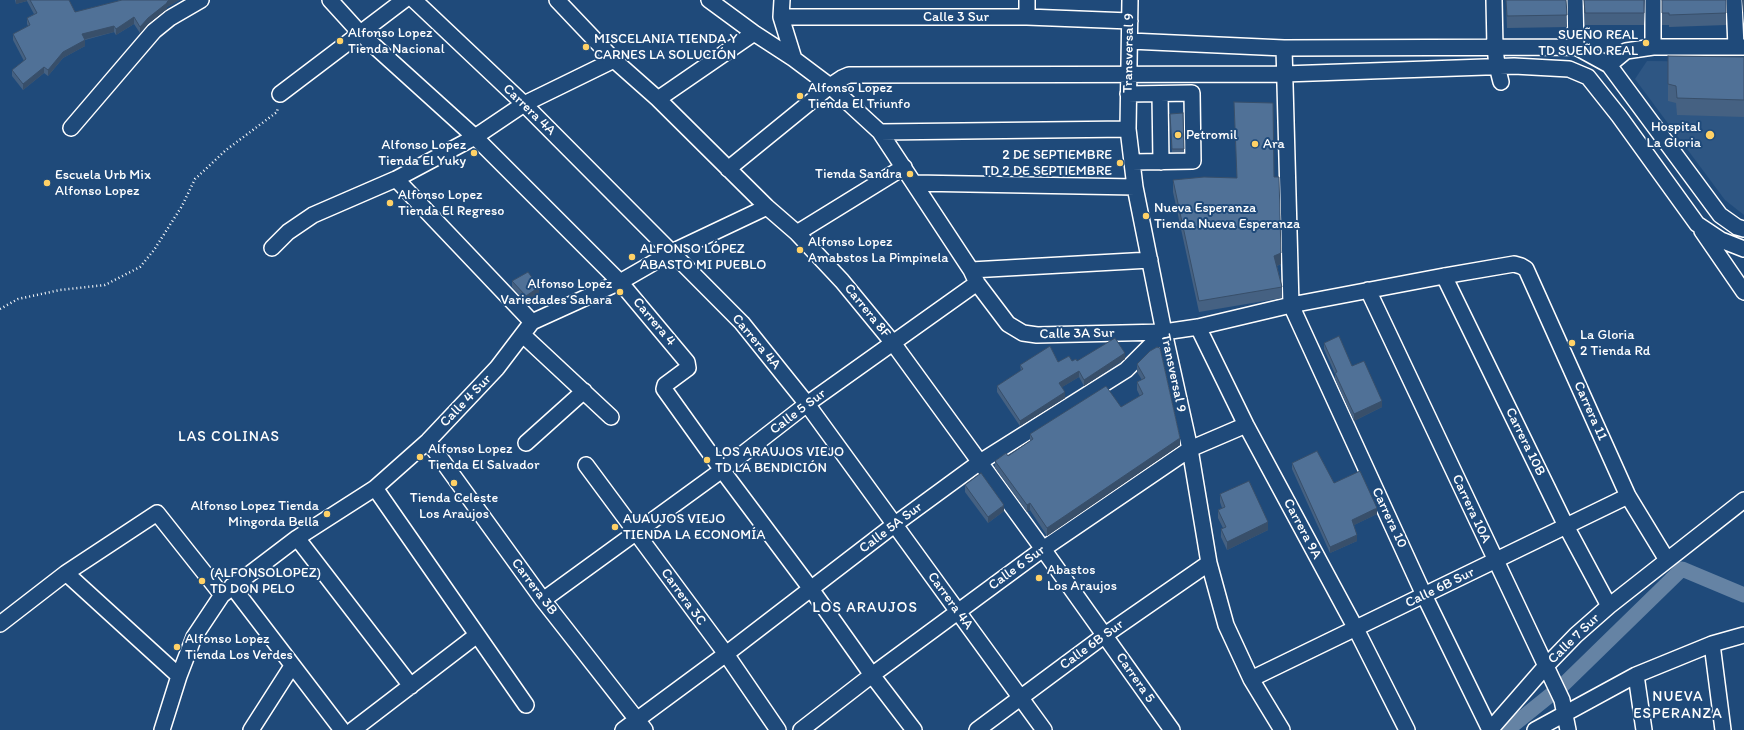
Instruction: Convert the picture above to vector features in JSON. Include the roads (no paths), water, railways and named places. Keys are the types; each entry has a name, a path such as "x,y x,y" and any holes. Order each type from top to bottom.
{"street":[{"path":"71,128 154,31 170,18 199,0"},
{"name":"Carrera 4","path":"330,0 360,33 475,137 620,282 688,362 688,368 665,385 664,388 722,470"},
{"path":"280,94 404,0"},
{"name":"Carrera 4A","path":"414,0 524,104 742,323 807,404 1044,730"},
{"name":"Carrera 8F","path":"557,0 614,60 658,99 767,208 797,233 842,282 893,343 1043,548"},
{"name":"Calle 3A Sur","path":"709,0 830,86 880,132 974,277 1008,324 1023,333 1037,335 1164,332 1198,327 1291,305 1368,290 1514,264"},
{"path":"782,0 782,17 794,59"},
{"path":"1026,17 1027,0"},
{"name":"Transversal 9","path":"1130,0 1128,129 1135,187 1164,332 1190,449 1209,563 1226,625 1251,679 1282,730"},
{"path":"1494,0 1495,47 1497,66 1501,82"},
{"path":"1575,0 1576,47"},
{"path":"1652,47 1653,0"},
{"path":"1609,65 1626,51 1652,47 1740,47 1734,0"},
{"name":"Calle 3 Sur","path":"782,17 1026,17 1130,21"},
{"path":"658,99 754,33"},
{"path":"1130,41 1284,48 1576,47 1609,65 1665,130 1720,215 1737,227 1744,229"},
{"path":"1284,48 1291,305"},
{"path":"272,248 288,232 313,215 396,179 475,137 524,104 614,60"},
{"path":"728,170 830,86 849,75 1284,74 1497,66 1569,69 1588,77 1619,116 1744,292"},
{"path":"1128,94 1192,93 1192,161 1132,162"},
{"path":"1160,94 1161,162"},
{"path":"880,132 1128,129"},
{"path":"1640,146 1665,130"},
{"path":"797,233 904,167"},
{"path":"396,179 532,322 620,282 672,252 767,208"},
{"path":"914,183 1135,187"},
{"path":"1697,224 1721,240 1744,249"},
{"path":"974,277 1150,260"},
{"name":"Carrera 11","path":"1514,264 1526,269 1628,496 1668,560"},
{"name":"Carrera 10B","path":"1444,276 1566,526 1609,606"},
{"name":"Calle 5 Sur","path":"543,600 722,470 807,404 893,343 974,277"},
{"name":"Carrera 10A","path":"1368,290 1564,707 1568,730"},
{"name":"Carrera 10","path":"1291,305 1424,595 1490,730"},
{"name":"Calle 4 Sur","path":"162,730 179,676 194,637 227,590 297,538 375,488 428,441 497,368 532,322"},
{"name":"Carrera 9A","path":"1198,327 1246,425 1356,629 1407,730"},
{"name":"Calle 5A Sur","path":"623,730 641,725 726,654 894,525 980,462 1126,370 1164,332"},
{"path":"523,335 611,417"},
{"path":"526,443 584,391"},
{"name":"Calle 6 Sur","path":"801,730 872,675 1043,548 1190,449 1246,425"},
{"name":"Carrera 3B","path":"428,441 543,600 641,725"},
{"name":"Carrera 3C","path":"586,465 726,654 778,730"},
{"path":"722,470 914,730"},
{"path":"375,488 526,705"},
{"name":"Calle 6B Sur","path":"1251,679 1628,496"},
{"name":"Calle 7 Sur","path":"1490,730 1545,667 1576,635 1609,606 1744,500"},
{"path":"0,624 66,573 157,513 227,590 292,666 342,730"},
{"path":"297,538 410,686"},
{"name":"Carrera 5","path":"1043,548 1172,730"},
{"name":"Calle 6B Sur","path":"977,730 1105,635 1209,563"},
{"path":"66,573 179,676"},
{"path":"353,730 477,635"},
{"path":"1535,730 1564,707 1636,675 1712,644 1744,635"},
{"path":"1712,644 1723,730"},
{"path":"252,730 292,666"},
{"path":"1636,675 1644,730"}],"waterway":[{"path":"1507,730 1564,684 1682,569 1744,595"}],"place":[{"name":"Alfonso Lopez Tienda Nacional","path":"340,41"},
{"name":"SUEÑO REAL TD SUEÑO REAL","path":"1646,43"},
{"name":"MISCELANIA TIENDA Y CARNES LA SOLUCIÓN","path":"586,47"},
{"name":"Alfonso Lopez Tienda El Triunfo","path":"800,96"},
{"name":"Petromil","path":"1178,135"},
{"name":"Hospital La Gloria","path":"1710,135"},
{"name":"Ara","path":"1255,144"},
{"name":"Alfonso Lopez Tienda El Yuky","path":"474,153"},
{"name":"2 DE SEPTIEMBRE TD 2 DE SEPTIEMBRE","path":"1120,163"},
{"name":"Tienda Sandra","path":"910,174"},
{"name":"Escuela Urb Mix Alfonso Lopez","path":"47,183"},
{"name":"Alfonso Lopez Tienda El Regreso","path":"390,203"},
{"name":"Nueva Esperanza Tienda Nueva Esperanza","path":"1146,216"},
{"name":"Alfonso Lopez Amabstos La Pimpinela","path":"800,250"},
{"name":"ALFONSO LÓPEZ ABASTO MI PUEBLO","path":"632,257"},
{"name":"Alfonso Lopez Variedades Sahara","path":"620,292"},
{"name":"La Gloria 2 Tienda Rd","path":"1572,343"},
{"name":"Alfonso Lopez Tienda El Salvador","path":"420,457"},
{"name":"LOS ARAUJOS VIEJO TD LA BENDICIÓN","path":"707,460"},
{"name":"Tienda Celeste Los Araujos","path":"454,483"},
{"name":"Alfonso Lopez Tienda Mingorda Bella","path":"327,514"},
{"name":"AUAUJOS VIEJO TIENDA LA ECONOMÍA","path":"615,527"},
{"name":"Abastos Los Araujos","path":"1039,578"},
{"name":"(ALFONSOLOPEZ) TD DON PELO","path":"202,581"},
{"name":"Alfonso Lopez Tienda Los Verdes","path":"177,647"}],"district":[{"name":"LAS COLINAS","path":"229,437"},
{"name":"LOS ARAUJOS","path":"865,608"},
{"name":"NUEVA ESPERANZA","path":"1678,706"}]}
